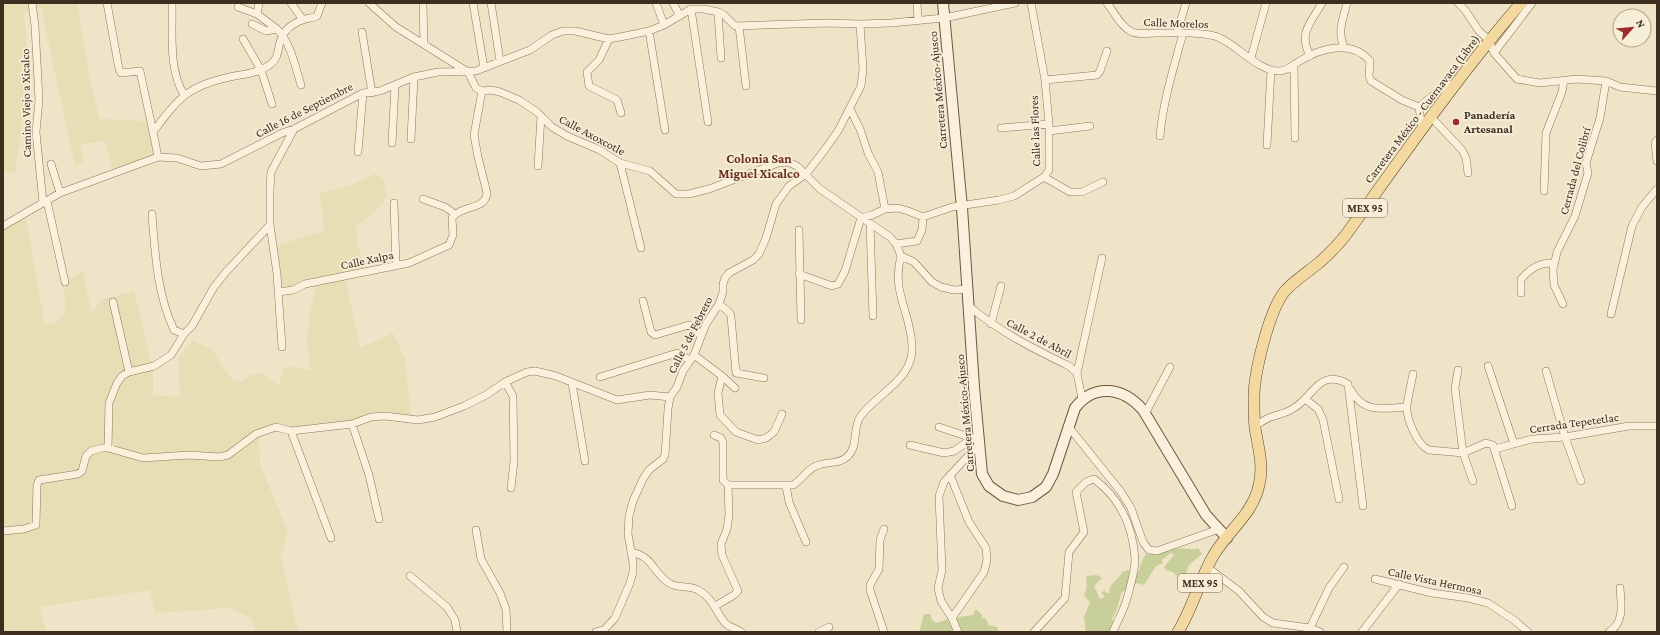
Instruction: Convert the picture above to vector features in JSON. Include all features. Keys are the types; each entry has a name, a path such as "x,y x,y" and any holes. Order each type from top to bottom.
{"main road":[{"name":"Carretera México-Ajusco","path":"943,3 970,307 977,441 982,474 989,486 1003,496 1018,500 1032,497 1046,487 1053,474 1075,408 1082,399"},
{"name":"Carretera México - Cuernavaca (Libre)","path":"1178,632 1213,556 1253,502 1260,483 1260,461 1255,426 1255,383 1269,324 1278,301 1295,281 1332,251 1489,40 1521,3"},
{"path":"1082,399 1097,391 1111,390 1130,398 1145,414 1206,515 1227,538"}],"street":[{"name":"Camino Viejo a Xicalco","path":"32,3 35,26 39,100 36,132 45,202 65,282"},
{"path":"3,226 60,193 158,156 140,71 121,73 119,69 107,3"},
{"path":"172,3 172,59 175,74 184,95"},
{"path":"256,14 259,3"},
{"path":"291,3 303,20"},
{"path":"252,24 266,31 280,32 303,20 317,16 322,3"},
{"path":"369,3 396,27 468,72 476,88 482,91 474,135 487,198 481,204 456,212 455,214 445,207 423,199"},
{"path":"473,3 484,68"},
{"path":"491,3 500,61"},
{"path":"656,3 664,25"},
{"path":"674,3 680,16"},
{"path":"917,3 918,20"},
{"path":"708,122 692,9 704,9 718,12 724,15 733,25 739,26 827,23 860,24 944,18 1010,3"},
{"name":"Calle las Flores","path":"923,217 944,209 1014,196 1044,177 1049,170 1049,127 1045,80 1031,3"},
{"name":"Calle Morelos","path":"1107,3 1119,21 1133,32 1210,34 1218,37 1271,70"},
{"path":"1160,136 1186,3"},
{"path":"1251,58 1266,3"},
{"path":"1310,56 1306,48 1305,32 1322,3"},
{"path":"1344,47 1340,33 1347,3"},
{"path":"1458,3 1479,31 1489,40 1494,53 1517,79 1540,83 1577,79 1606,81 1620,87 1657,92"},
{"path":"1494,53 1532,3"},
{"path":"423,5 424,44"},
{"path":"238,7 256,14 280,32 291,50 302,85"},
{"name":"Calle 16 de Septiembre","path":"158,156 177,158 201,166 221,164 282,133 294,129 363,93 380,91 414,77 438,72 476,71 530,50 552,35 563,31 575,31 609,39 649,32 692,9"},
{"path":"718,12 721,58"},
{"name":"Calle 5 de Febrero","path":"596,632 604,630 615,618 622,604 633,572 628,534 633,501 643,479 649,470 663,459 670,397 677,387 683,371 692,357 706,324 719,304 725,278 729,273 753,260 759,254 766,238 776,204 789,186 806,174 838,131 850,109 861,86 863,69 860,24"},
{"path":"739,26 746,86"},
{"path":"153,132 184,95 202,85 218,80 254,73 261,70 276,59 280,32"},
{"path":"362,32 372,93"},
{"path":"649,32 665,130"},
{"path":"243,39 261,70 272,104"},
{"path":"609,39 599,60 587,72 589,86 617,100 622,113"},
{"path":"1267,145 1271,70 1279,71 1289,69 1319,51 1344,47 1363,53 1370,61 1369,76 1371,81 1402,100 1419,107"},
{"path":"1045,80 1097,74 1100,71 1107,51"},
{"path":"1294,66 1295,138"},
{"path":"411,139 414,77"},
{"path":"1544,191 1546,133 1562,92 1564,80"},
{"name":"Cerrada del Colibrí","path":"1563,304 1552,279 1554,264 1557,252 1572,223 1588,173 1586,163 1600,118 1606,81"},
{"path":"1419,107 1443,87 1457,82"},
{"path":"392,143 395,84"},
{"name":"Calle Axoxcotle","path":"482,91 491,90 519,100 541,116 552,127 567,136 600,150 620,164 650,171 676,194 689,194 709,189 778,163 788,162 797,166 820,189 890,237 896,244 901,256"},
{"path":"358,152 363,93"},
{"path":"1419,107 1422,129"},
{"path":"850,109 860,129 868,153 878,172 885,208"},
{"path":"538,166 541,116"},
{"path":"1431,117 1462,150 1466,158 1468,173"},
{"path":"1001,128 1090,126"},
{"path":"282,347 277,274 270,225 271,172 294,129"},
{"path":"1657,140 1655,143 1657,162"},
{"path":"51,164 60,193"},
{"path":"620,164 641,248"},
{"path":"1044,177 1070,192 1082,192 1103,182"},
{"path":"1611,314 1632,226 1642,206 1657,189"},
{"path":"394,203 396,266"},
{"path":"799,274 832,286 838,284 845,271 861,218 872,215 885,208 898,208 923,217 922,230 917,240 896,244"},
{"path":"152,214 155,258 160,288 174,330 184,334"},
{"name":"Calle Xalpa","path":"278,292 293,290 305,284 409,263 429,255 449,245 453,235 451,223 455,214"},
{"path":"870,224 873,316"},
{"path":"108,448 109,403 117,383 122,376 129,372 154,366 171,355 184,334 192,326 214,287 270,225"},
{"path":"799,230 801,320"},
{"path":"728,485 793,485 797,483 807,471 814,466 824,463 837,463 847,457 856,441 857,425 860,417 891,388 903,374 910,362 912,346 898,283 898,269 901,256 914,262 932,282 942,287 954,290 968,289"},
{"path":"1077,373 1102,258"},
{"path":"1521,293 1521,279 1530,270 1540,264 1554,264"},
{"path":"991,324 1002,286"},
{"path":"643,301 651,332 655,335 689,325 694,328 701,338"},
{"path":"113,302 129,372"},
{"path":"719,304 730,313 731,317 736,373 764,378"},
{"name":"Calle 2 de Abril","path":"970,307 991,324 1010,336 1069,366 1077,373 1082,399"},
{"path":"600,377 676,353 692,357 722,376 735,388"},
{"path":"1488,366 1514,444"},
{"path":"1145,414 1170,367"},
{"path":"1458,370 1455,388 1463,453 1473,481"},
{"path":"3,531 24,529 36,525 37,485 39,480 78,474 82,470 86,456 91,451 108,448 142,458 189,455 219,457 228,455 256,434 276,427 291,431 352,424 371,417 385,416 418,420 435,417 486,395 505,382 527,372 535,371 556,376 617,400 650,396 670,397"},
{"path":"1546,371 1565,437 1581,481"},
{"path":"1413,374 1407,407 1415,436 1426,449 1463,453 1486,443 1493,445 1512,506"},
{"path":"722,376 718,393 720,415 736,432 758,440 766,438 774,432 782,414"},
{"path":"1255,426 1271,417 1287,412 1296,407 1313,389 1326,380 1341,380 1348,384 1355,398 1364,406 1382,408 1407,407"},
{"path":"505,382 513,396 514,461 511,488"},
{"path":"572,383 585,461"},
{"path":"1348,384 1363,506"},
{"path":"1305,399 1318,409 1323,420 1339,500"},
{"path":"352,424 369,475 380,519"},
{"path":"1068,426 1121,492 1131,508 1143,542 1149,550 1157,551 1219,529"},
{"name":"Cerrada Tepetetlac","path":"1495,450 1532,439 1565,437 1629,426 1657,426"},
{"path":"939,427 977,441"},
{"path":"291,431 331,538"},
{"path":"714,435 721,438 723,443 723,480 728,485 729,515 727,529 722,544 722,555 738,591 715,606"},
{"path":"910,445 944,453 954,451 977,441"},
{"path":"958,632 952,618 941,601 938,588 942,570 939,496 944,482 977,441"},
{"path":"950,475 969,522 986,548 987,560 984,572 952,618"},
{"path":"1034,632 1065,598 1069,552 1084,532 1076,492 1086,482 1094,479 1103,485 1117,501 1130,528 1135,560 1128,596 1113,632"},
{"path":"786,486 789,502 806,542"},
{"path":"884,529 880,540 879,569 870,585 870,590 884,632"},
{"path":"476,530 481,559 500,593 506,609 507,632"},
{"path":"631,552 641,554 669,583 679,587 691,587 699,591 715,606 725,623 742,632"},
{"path":"1207,567 1239,591 1263,617 1273,623 1310,628 1320,632"},
{"path":"1310,628 1329,588 1344,567"},
{"path":"410,576 447,607 455,620 457,632"},
{"name":"Calle Vista Hermosa","path":"1375,579 1432,593 1468,598 1488,604 1514,620 1528,632"},
{"path":"1362,632 1399,584"},
{"path":"1609,632 1618,624 1621,613 1620,588"},
{"path":"819,632 829,627"}],"shaded area":[{"path":"3,3 77,3 90,82 100,119 136,120 150,124 158,160 113,172 105,141 81,144 83,161 75,167 41,7 24,13 29,73 15,173 3,172"},
{"path":"375,174 383,179 387,193 384,201 373,214 356,227 357,243 366,273 345,276 360,348 393,333 405,359 411,417 370,418 296,432 275,427 259,434 260,464 288,532 281,556 298,632 255,632 252,618 229,608 155,613 150,590 39,607 47,632 3,632 3,228 26,219 45,325 56,323 66,310 63,285 83,270 91,312 103,299 134,291 153,369 153,395 180,397 178,358 193,341 212,349 234,381 243,381 249,375 261,373 279,385 284,367 290,366 310,371 307,339 310,314 317,282 278,295 275,246 324,231 320,193 349,186"}],"green space":[{"path":"1165,548 1198,548 1202,554 1189,565 1184,578 1179,578 1173,572 1166,570 1164,567 1174,555 1171,553 1162,560 1163,563 1156,566 1144,585 1137,583 1121,593 1118,607 1112,619 1114,622 1114,632 1086,632 1084,617 1090,602 1084,596 1087,587 1086,576 1097,575 1102,578 1094,586 1100,599 1105,597 1101,592 1105,591 1109,593 1112,584 1122,572 1128,570 1131,575 1139,571 1146,554 1149,555 1148,550"},
{"path":"976,609 983,616 981,617 987,620 988,625 997,627 1001,632 919,632 924,614 930,614 932,620 936,623 948,619 948,622 959,617 973,615"}],"place":[{"name":"Panadería Artesanal","path":"1456,122"}],"district":[{"name":"Colonia San Miguel Xicalco","path":"759,166"}]}
